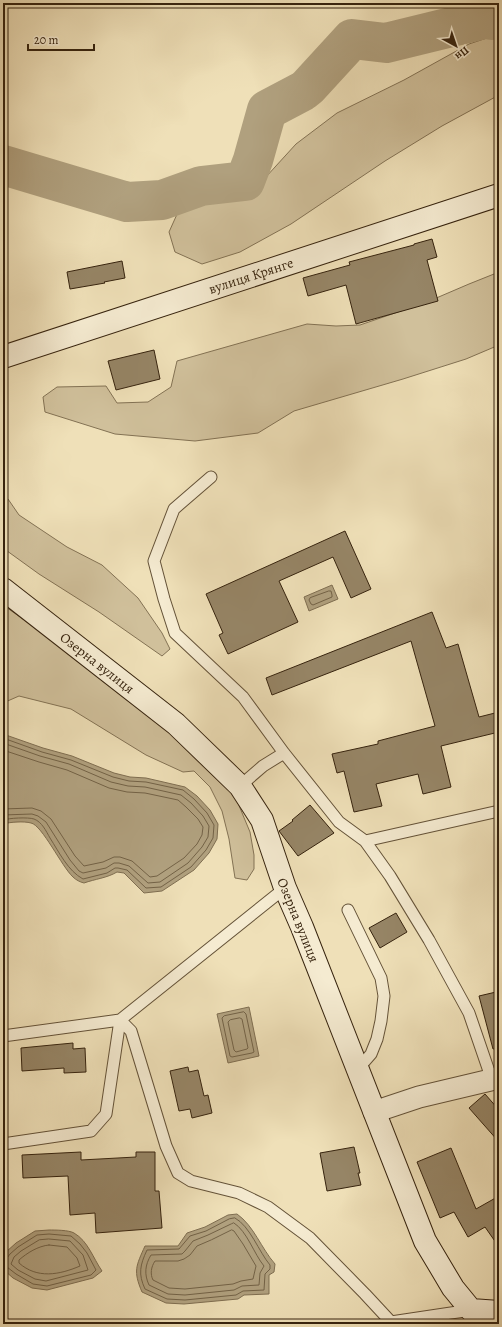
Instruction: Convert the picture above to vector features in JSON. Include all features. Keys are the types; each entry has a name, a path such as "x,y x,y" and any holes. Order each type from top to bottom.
{"street":[{"name":"вулиця Крянге","path":"3,357 499,195"},
{"name":"Озерна вулиця","path":"3,589 176,724 240,786 262,820 285,888 302,927 357,1070 426,1241 469,1317"},
{"path":"374,1112 419,1097 496,1079"},
{"path":"469,1317 499,1312"}],"lane":[{"path":"212,476 174,509 154,560 175,633 243,698 284,753 339,822 365,841 390,876 429,940 469,1013 496,1079"},
{"path":"240,786 262,766 284,753"},
{"path":"365,841 499,811"},
{"path":"3,1036 120,1020 285,888"},
{"path":"348,910 381,978 384,996 377,1039 370,1054 357,1070"},
{"path":"3,1144 91,1131 106,1114 120,1020"},
{"path":"120,1020 131,1031 166,1146 178,1173 191,1181 239,1193 268,1207 310,1238 365,1294 390,1323 469,1317"}],"shaded area":[{"path":"499,34 499,95 442,126 385,161 291,224 240,252 202,264 175,252 169,232 178,212 218,201 265,178 296,144 337,113 404,80 469,44"},
{"path":"499,272 499,345 466,359 294,411 258,433 195,441 115,434 45,412 43,397 57,387 106,386 117,403 148,402 171,387 177,361 307,324 336,326 360,325 427,302"},
{"path":"3,496 8,499 19,515 67,547 102,565 138,598 162,633 170,649 162,656 99,612 39,574 3,548"},
{"path":"3,605 40,631 167,729 235,796 250,832 254,855 254,869 247,880 235,878 229,839 222,811 210,787 194,771 183,772 146,755 71,709 19,696 3,703"}],"water":[{"path":"332,585 338,599 309,611 304,597"},
{"path":"3,734 72,756 114,773 130,777 146,778 185,787 197,796 210,810 218,824 217,839 209,853 194,870 162,891 144,893 124,873 117,872 84,883 74,878 68,872 36,825 25,822 3,824"},
{"path":"249,1007 259,1056 228,1063 217,1014"},
{"path":"237,1214 253,1231 275,1264 274,1272 269,1275 269,1294 244,1295 238,1299 184,1304 166,1303 142,1292 137,1279 137,1269 139,1259 145,1246 178,1246 187,1233 205,1227 228,1215"},
{"path":"35,1231 69,1231 79,1236 87,1245 102,1271 93,1278 47,1290 32,1288 13,1278 4,1270 3,1260 6,1252 16,1243"}],"building":[{"path":"432,239 437,257 427,260 438,301 356,324 346,285 308,296 303,278 350,265 349,262"},
{"path":"122,261 125,278 70,289 67,272"},
{"path":"154,350 160,379 116,390 108,361"},
{"path":"345,531 371,589 351,598 333,557 279,581 298,622 228,654 219,635 223,633 206,594"},
{"path":"432,612 446,648 458,644 479,717 499,712 499,732 441,746 451,787 423,794 418,774 376,784 382,806 354,812 344,771 337,773 332,754 378,744 378,741 435,726 411,641 272,695 266,678"},
{"path":"310,805 334,833 298,856 279,831 293,821 292,820"},
{"path":"396,913 407,932 380,948 369,928"},
{"path":"496,992 499,1004 499,1048 493,1049 479,996"},
{"path":"73,1043 73,1049 85,1048 86,1072 64,1073 64,1068 22,1071 21,1048"},
{"path":"188,1067 189,1072 198,1070 204,1096 208,1095 212,1113 192,1118 190,1109 179,1111 170,1071"},
{"path":"485,1094 499,1110 499,1142 469,1108"},
{"path":"354,1147 361,1185 327,1191 320,1153"},
{"path":"451,1148 476,1209 499,1196 499,1247 485,1227 468,1237 454,1212 440,1218 417,1162"},
{"path":"81,1152 81,1160 136,1157 136,1152 155,1152 155,1191 159,1191 162,1228 96,1233 95,1213 70,1215 68,1176 23,1178 22,1155"}],"waterway":[{"path":"3,165 127,202 162,200 201,186 245,181 253,160 267,110 308,87 352,39 386,43 488,18 492,20 499,18"}]}
